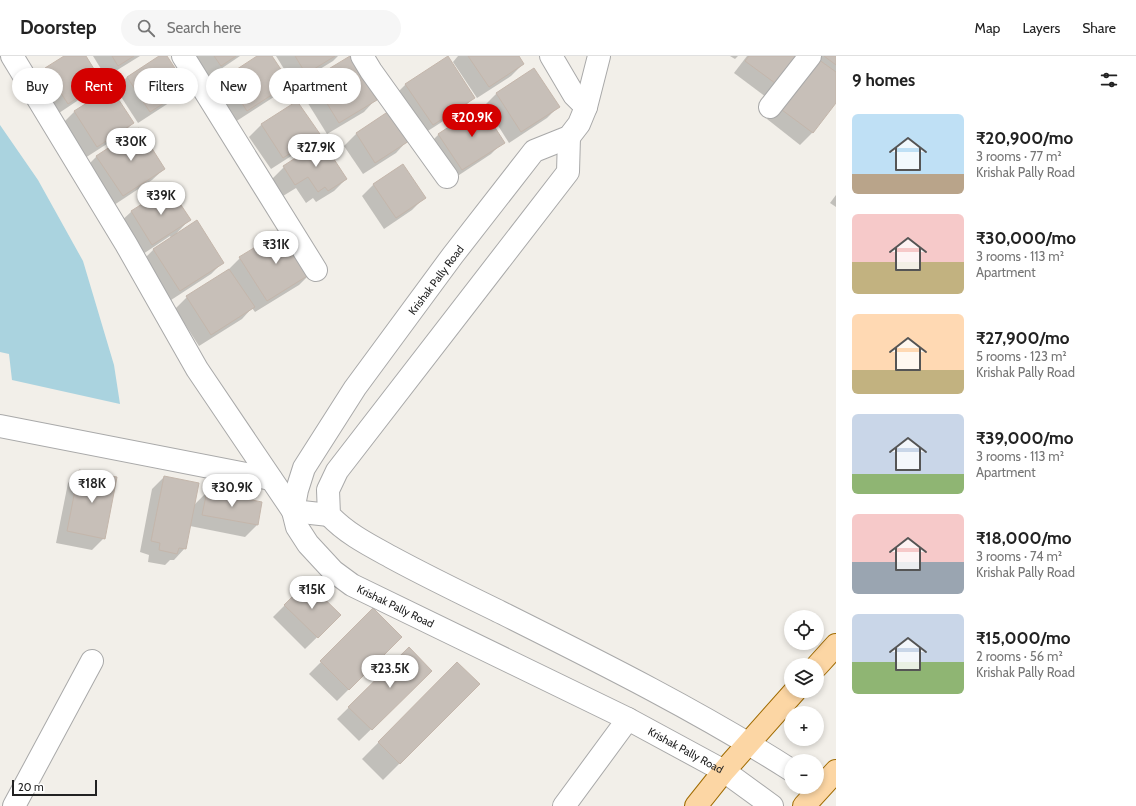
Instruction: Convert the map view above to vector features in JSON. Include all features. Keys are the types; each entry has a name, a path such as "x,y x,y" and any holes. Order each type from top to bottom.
{"main road":[{"path":"824,658 836,645"},
{"path":"696,806 724,771 790,698"},
{"path":"824,782 836,771"},
{"path":"804,806 813,794"}],"street":[{"path":"12,56 126,244 197,369 271,479 294,510 329,515 338,524 361,540 409,567 614,669 750,743 784,765"},
{"path":"183,56 316,270"},
{"path":"362,56 371,71 447,177"},
{"path":"551,56 574,95 586,107"},
{"path":"329,515 328,490 337,471 568,172 569,137 578,124 586,107 599,56"},
{"path":"770,107 810,56"},
{"name":"Krishak Pally Road","path":"569,137 534,151 453,255 372,365 323,436 304,468 296,490 294,510 297,527 308,544 333,571 352,585 628,719 724,771 772,806"},
{"path":"0,426 271,479"},
{"path":"14,806 92,661"},
{"path":"564,806 628,719"}],"water":[{"path":"0,125 38,180 83,261 114,365 120,404 12,380 9,354 0,352"}],"building":[{"path":"64,56 86,56 93,68 71,68 71,102 68,104 63,96 63,68 45,68"},
{"path":"112,56 134,56 118,66"},
{"path":"159,56 167,56 175,68 141,68"},
{"path":"214,56 236,56 221,66"},
{"path":"257,56 272,56 280,68 269,68 269,97 261,102 261,68 239,68"},
{"path":"295,56 335,56 316,68 302,68"},
{"path":"350,56 357,68 330,68"},
{"path":"448,56 475,98 433,125 405,84"},
{"path":"468,56 519,56 524,64 489,87"},
{"path":"749,56 801,56 779,86 745,61"},
{"path":"824,56 836,56 836,65"},
{"path":"815,57 836,72 836,103 813,133 778,107"},
{"path":"534,68 560,107 521,132 496,93"},
{"path":"134,72 134,88 127,77"},
{"path":"361,74 377,100 339,123 327,104 361,104"},
{"path":"85,104 122,104 134,123 97,147 74,111"},
{"path":"145,104 163,104 150,112"},
{"path":"242,104 258,104 247,111"},
{"path":"292,104 299,104 320,134 283,158 261,124"},
{"path":"481,106 505,143 462,170 438,134"},
{"path":"389,111 409,141 375,163 356,133"},
{"path":"139,128 165,169 123,196 96,156"},
{"path":"322,141 347,179 328,191 325,187 318,192 308,177 295,185 283,166"},
{"path":"403,164 426,198 396,218 373,184"},
{"path":"169,187 191,220 152,245 131,211"},
{"path":"197,220 224,263 180,291 153,249"},
{"path":"285,229 312,273 267,301 239,257"},
{"path":"229,269 255,307 211,335 186,296"},
{"path":"79,470 117,477 105,539 67,531"},
{"path":"164,476 199,483 186,549 179,548 177,554 159,550 160,543 151,541"},
{"path":"207,491 262,502 258,525 202,515"},
{"path":"307,582 341,615 318,638 284,605"},
{"path":"373,608 402,637 349,690 320,661"},
{"path":"409,647 432,671 372,730 348,707"},
{"path":"457,662 480,684 400,764 378,742"}]}
